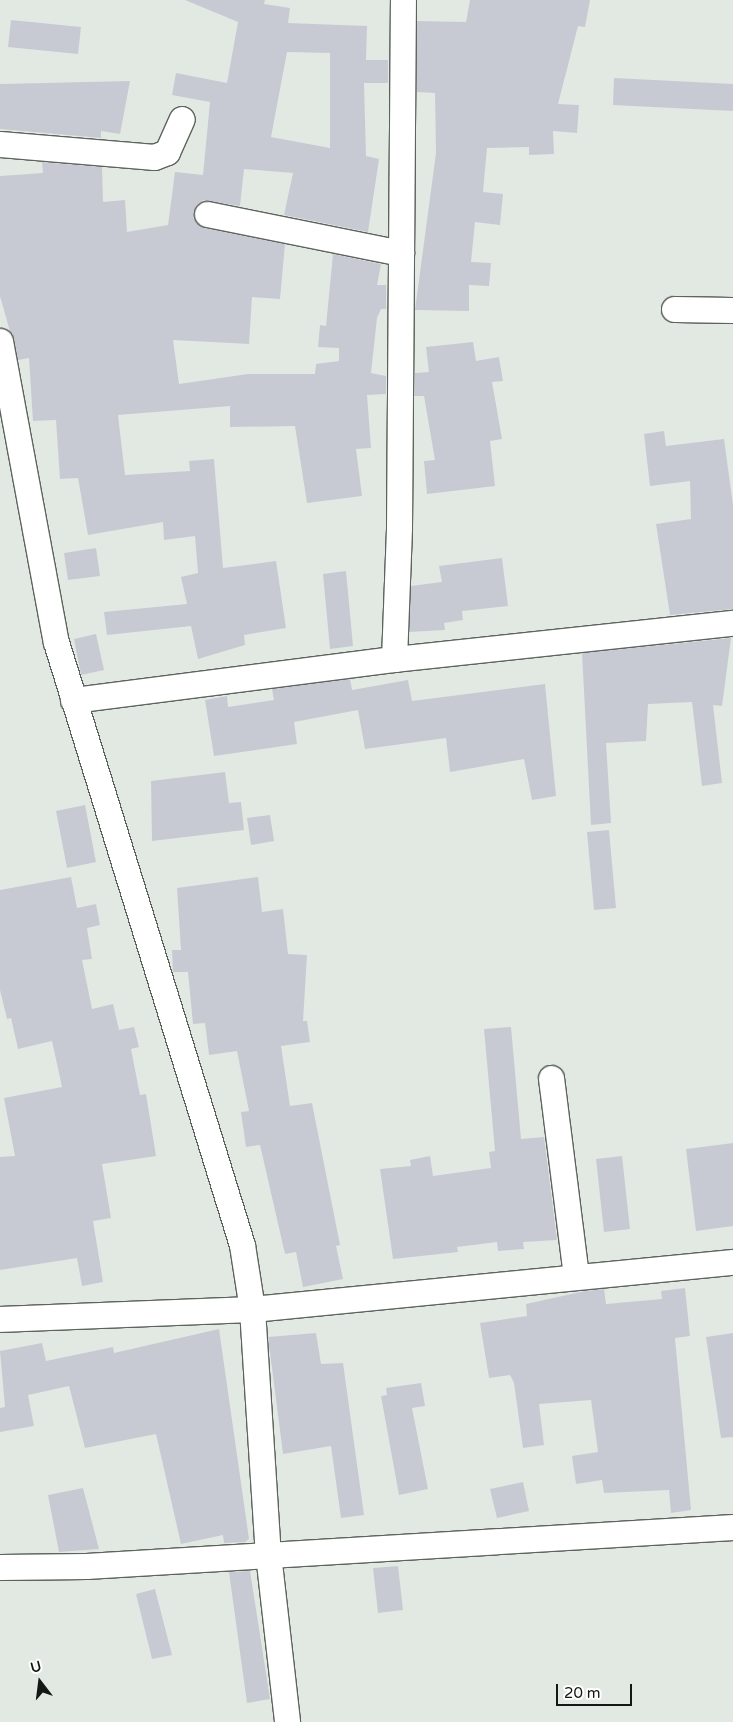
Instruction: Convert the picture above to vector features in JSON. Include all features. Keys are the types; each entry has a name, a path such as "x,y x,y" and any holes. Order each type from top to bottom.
{"street":[{"path":"394,659 403,0"},
{"path":"0,144 154,157 167,152 182,120"},
{"path":"207,214 401,253"},
{"path":"674,310 733,310"},
{"path":"0,341 56,642 227,1190 242,1245 252,1309 268,1554 287,1722"},
{"path":"73,700 394,659 733,623"},
{"path":"551,1078 576,1275"},
{"path":"0,1319 252,1309 576,1275 733,1262"},
{"path":"0,1567 86,1566 733,1527"}],"building":[{"path":"185,0 265,0 264,4 290,8 288,23 367,26 366,60 388,60 388,83 364,83 366,156 379,159 368,232 284,215 293,173 244,169 240,206 203,200 196,205 193,218 204,228 285,244 280,299 252,297 249,344 173,340 179,384 248,374 315,374 316,364 339,361 339,348 318,347 320,325 326,326 333,254 381,264 377,285 386,285 386,309 381,309 377,318 371,373 386,376 386,394 367,395 371,448 356,449 362,496 307,503 295,426 230,427 230,406 118,415 125,475 190,471 189,461 214,459 223,568 276,561 286,628 244,635 245,645 198,659 191,626 107,635 104,612 187,604 181,577 198,573 195,536 164,540 163,522 88,535 78,478 60,479 56,420 33,421 29,358 18,360 0,296 0,176 43,173 42,162 102,167 103,202 125,200 127,232 168,225 175,172 203,175 210,102 172,95 176,73 227,83 238,22","holes":["287,52 330,53 330,148 271,137"]},
{"path":"470,0 590,0 585,27 578,26 558,104 579,105 577,133 553,131 554,154 529,155 529,147 487,148 483,192 503,194 500,225 475,222 471,262 491,263 489,286 469,285 469,311 415,310 436,153 435,93 417,92 417,21 466,22"},
{"path":"11,20 81,27 78,54 8,47"},
{"path":"614,78 733,84 733,111 613,105"},
{"path":"130,81 120,134 101,131 101,138 0,129 0,84"},
{"path":"473,342 476,361 499,357 503,381 492,382 502,439 490,441 495,486 427,494 424,461 435,460 424,396 414,396 415,373 429,372 426,347"},
{"path":"664,431 666,446 724,439 733,505 733,609 670,615 656,524 691,519 690,481 650,486 644,434"},
{"path":"96,548 100,576 68,580 64,553"},
{"path":"502,558 508,606 462,611 463,620 444,623 445,630 409,632 411,586 442,582 439,566"},
{"path":"346,571 353,646 330,649 323,574"},
{"path":"96,634 104,670 81,675 74,639"},
{"path":"731,638 722,706 713,705 722,783 702,786 692,702 648,704 646,741 606,743 611,823 591,825 582,653"},
{"path":"350,679 352,690 408,680 412,701 545,684 556,796 532,800 524,759 450,772 446,738 365,749 358,710 294,722 297,744 214,756 205,700 227,696 228,707 274,700 272,689"},
{"path":"225,772 229,803 241,802 244,830 152,841 151,781"},
{"path":"85,805 96,862 67,868 56,811"},
{"path":"270,815 274,841 251,845 247,818"},
{"path":"609,830 616,908 594,910 587,832"},
{"path":"71,877 77,908 96,904 100,925 87,928 92,959 82,960 92,1009 113,1004 119,1030 134,1027 139,1047 131,1049 140,1095 146,1094 156,1156 102,1164 111,1218 93,1221 103,1282 82,1286 77,1258 0,1270 0,1157 15,1156 4,1098 62,1087 52,1041 18,1049 11,1018 7,1019 0,990 0,890"},
{"path":"258,877 262,912 283,909 288,954 307,955 303,1021 307,1021 310,1042 281,1046 290,1106 312,1103 340,1245 336,1246 343,1279 303,1287 296,1252 285,1254 260,1145 246,1147 241,1112 249,1111 237,1051 209,1055 205,1023 193,1024 188,972 173,972 172,950 181,950 177,888"},
{"path":"511,1027 521,1139 544,1137 557,1240 523,1242 524,1249 498,1251 497,1242 457,1247 458,1252 393,1259 380,1169 411,1166 410,1160 430,1156 433,1176 491,1168 489,1152 495,1151 484,1029"},
{"path":"733,1143 733,1226 696,1231 686,1149"},
{"path":"622,1156 630,1229 604,1232 596,1159"},
{"path":"685,1288 690,1336 675,1338 691,1510 671,1513 669,1490 604,1493 602,1480 576,1484 572,1456 598,1452 591,1400 539,1404 544,1445 523,1448 514,1383 510,1375 489,1378 480,1323 527,1316 526,1304 585,1291 604,1289 606,1304 662,1299 661,1291"},
{"path":"219,1329 249,1539 245,1542 224,1543 223,1535 181,1544 156,1434 85,1448 69,1386 28,1395 34,1426 0,1432 0,1408 5,1407 0,1351 42,1343 46,1361 113,1347 114,1353"},
{"path":"316,1333 321,1364 343,1363 364,1515 341,1518 331,1446 283,1454 268,1337"},
{"path":"733,1333 733,1437 721,1438 706,1337"},
{"path":"421,1383 425,1406 412,1408 428,1489 399,1495 381,1396 387,1395 386,1388"},
{"path":"523,1482 529,1511 497,1518 490,1489"},
{"path":"83,1488 99,1549 59,1552 48,1495"},
{"path":"398,1566 403,1610 378,1613 373,1568"},
{"path":"250,1571 270,1699 247,1703 229,1572"},
{"path":"155,1589 172,1655 152,1659 136,1594"}]}
